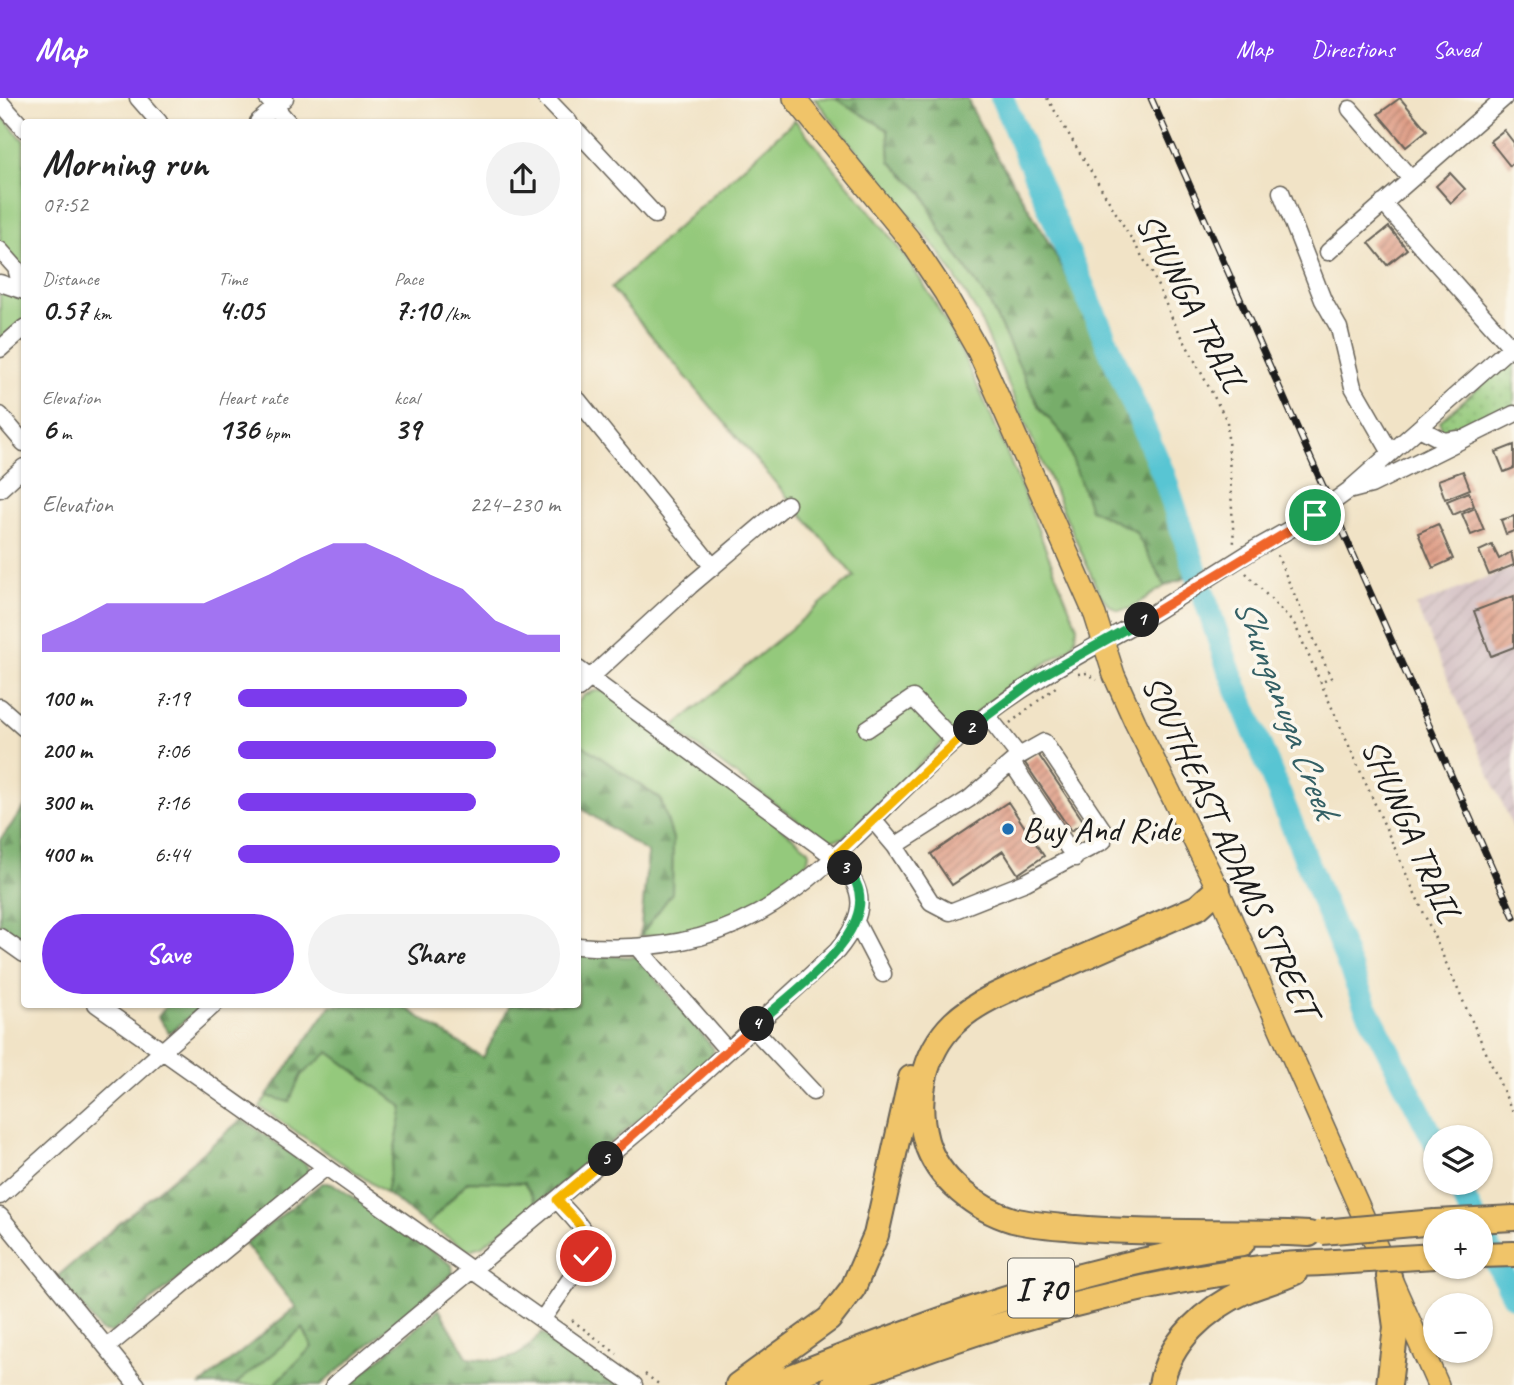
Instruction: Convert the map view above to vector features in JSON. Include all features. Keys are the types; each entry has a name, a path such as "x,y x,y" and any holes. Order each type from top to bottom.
{"highway":[{"path":"1219,890 1198,907 1010,989 954,1023 940,1040 928,1066 921,1096 922,1126 937,1164 951,1182 980,1205 1013,1220 1130,1233 1232,1230 1315,1233"},
{"path":"738,1385 829,1319 853,1288 876,1235 917,1058 928,1037 948,1012 978,990 1192,894 1219,890"},
{"name":"I 70","path":"1493,1219 1514,1218"},
{"name":"I 70","path":"771,1385 955,1313 1013,1295 1224,1245 1423,1223"},
{"path":"1493,1255 1514,1254"},
{"name":"I 70","path":"833,1385 953,1339 1081,1302 1219,1274 1323,1263 1423,1257"},
{"path":"1161,1385 1174,1351 1207,1314 1245,1292 1323,1263"},
{"path":"1389,1276 1396,1327 1389,1385"}],"main road":[{"name":"SOUTHEAST ADAMS STREET","path":"794,98 909,239 961,320 1068,553 1135,722 1219,890 1438,1385"}],"street":[{"path":"138,98 156,119"},
{"path":"546,98 566,119"},
{"path":"1328,252 1504,98"},
{"path":"261,119 276,101 286,119"},
{"path":"0,102 21,126"},
{"path":"1350,108 1411,179"},
{"path":"581,135 655,215"},
{"path":"1281,192 1323,300 1339,328 1353,387 1391,453"},
{"path":"581,946 637,947 681,943 737,925 789,896 987,715 1038,678 1144,619 1255,549 1315,515 1348,491 1512,345 1384,203"},
{"path":"0,250 16,268 21,284"},
{"path":"0,282 21,290"},
{"path":"0,349 21,331"},
{"path":"581,404 713,567"},
{"path":"1348,491 1371,485 1514,414"},
{"path":"0,415 21,440"},
{"path":"1419,428 1444,441 1460,439"},
{"path":"0,488 21,470"},
{"path":"334,1385 557,1200 728,1051 837,951 856,922 860,894 858,884 834,857 581,678 787,504"},
{"path":"867,729 913,698 955,742"},
{"path":"0,707 21,725"},
{"path":"987,715 1075,858"},
{"path":"873,820 895,846 931,902 950,912 1100,845 1103,830 1044,742 1015,760 969,799 895,846"},
{"path":"856,922 883,974"},
{"path":"0,937 21,952"},
{"path":"637,947 728,1051"},
{"path":"102,1008 634,1385"},
{"path":"0,1196 211,1008"},
{"path":"752,1028 813,1092"},
{"path":"107,1347 326,1167"},
{"path":"542,1320 586,1256 590,1245 589,1237 557,1200"},
{"path":"0,1216 137,1385"}],"path":[{"name":"SHUNGA TRAIL","path":"1047,98 1152,273 1172,318 1227,421 1234,546"},
{"path":"1276,554 1331,678 1320,683"},
{"name":"SHUNGA TRAIL","path":"1248,578 1291,618 1514,1115"}],"shaded area":[{"path":"1514,567 1514,830 1416,606"}],"green space":[{"path":"814,98 835,98 888,130 890,161 923,193 941,232 989,302 1039,407 1064,436 1090,508 1135,531 1165,586 1129,609 1118,610 1108,604 1099,593 977,312 940,253"},
{"path":"835,98 967,98 987,138 1056,256 1094,334 1144,455 1188,577 1165,586 1135,531 1090,509 1064,436 1039,407 989,302 941,231 923,193 890,161 888,130"},
{"path":"0,114 21,138 21,272 0,246"},
{"path":"795,120 874,216 928,290 980,392 1077,626 1071,647 1004,690 944,741 843,838 831,840 819,836 672,728 854,576 611,288"},
{"path":"0,288 21,296 21,324 0,340"},
{"path":"1514,357 1514,406 1451,433 1442,432 1440,421"},
{"path":"594,691 608,691 809,850 806,865 795,880 758,905 714,923 673,934 640,936 672,893 673,839 661,799 581,744 581,698"},
{"path":"581,744 660,799 673,839 672,893 640,936 648,853 581,808"},
{"path":"21,812 21,939 0,924 0,840"},
{"path":"581,955 638,957 714,1049 711,1059 537,1204 524,1183 468,1181 427,1225 386,1193 403,1107 329,1052 301,1075 289,1102 267,1096 329,1008 406,1008 483,1058 508,1008 581,1008"},
{"path":"165,1008 200,1008 169,1033 158,1017"},
{"path":"329,1052 403,1107 386,1193 260,1107 267,1096 289,1102 301,1075"},
{"path":"242,1119 306,1164 309,1171 302,1181 111,1333 101,1331 58,1276"},
{"path":"468,1181 524,1183 537,1204 482,1246 469,1250 427,1225"},
{"path":"322,1183 332,1183 452,1265 453,1273 321,1385 274,1385 312,1347 303,1328 235,1385 201,1385 296,1307 245,1244"},
{"path":"439,1309 468,1358 509,1358 525,1350 541,1333 621,1385 348,1385"},
{"path":"303,1328 312,1347 274,1385 235,1385"}],"building":[{"path":"1400,98 1427,130 1406,147 1378,114"},
{"path":"1504,130 1514,143 1514,162 1510,166 1490,141"},
{"path":"1450,173 1465,189 1451,203 1436,186"},
{"path":"1389,227 1407,249 1387,265 1369,243"},
{"path":"1514,445 1514,468 1504,472 1496,452"},
{"path":"1463,471 1470,489 1445,499 1438,480"},
{"path":"1469,492 1474,506 1453,515 1447,501"},
{"path":"1475,508 1484,530 1471,535 1462,514"},
{"path":"1514,516 1514,531 1506,534 1501,520"},
{"path":"1438,524 1453,559 1433,568 1418,533"},
{"path":"1492,545 1499,559 1511,552 1514,565 1489,575 1479,551"},
{"path":"1514,596 1514,647 1491,656 1474,611"},
{"path":"1038,754 1084,822 1071,831 1025,763"},
{"path":"1008,802 1044,856 1018,874 1003,851 952,885 931,854"}],"waterway":[{"name":"Shunganuga Creek","path":"1002,98 1163,473 1228,667 1365,1005 1426,1125"},
{"name":"Shunganuga Creek","path":"1462,1195 1469,1209"},
{"name":"Shunganuga Creek","path":"1493,1256 1514,1296"}],"railway":[{"path":"1151,98 1514,917"}],"place":[{"name":"Buy And Ride","path":"1008,829"}],"route":[{"path":"586,1256 590,1245 589,1237 557,1200 658,1115 837,951 850,935 856,922 860,894 858,884 853,875 834,857 961,736 1020,690 1076,655 1180,598 1210,577 1315,515"}]}
